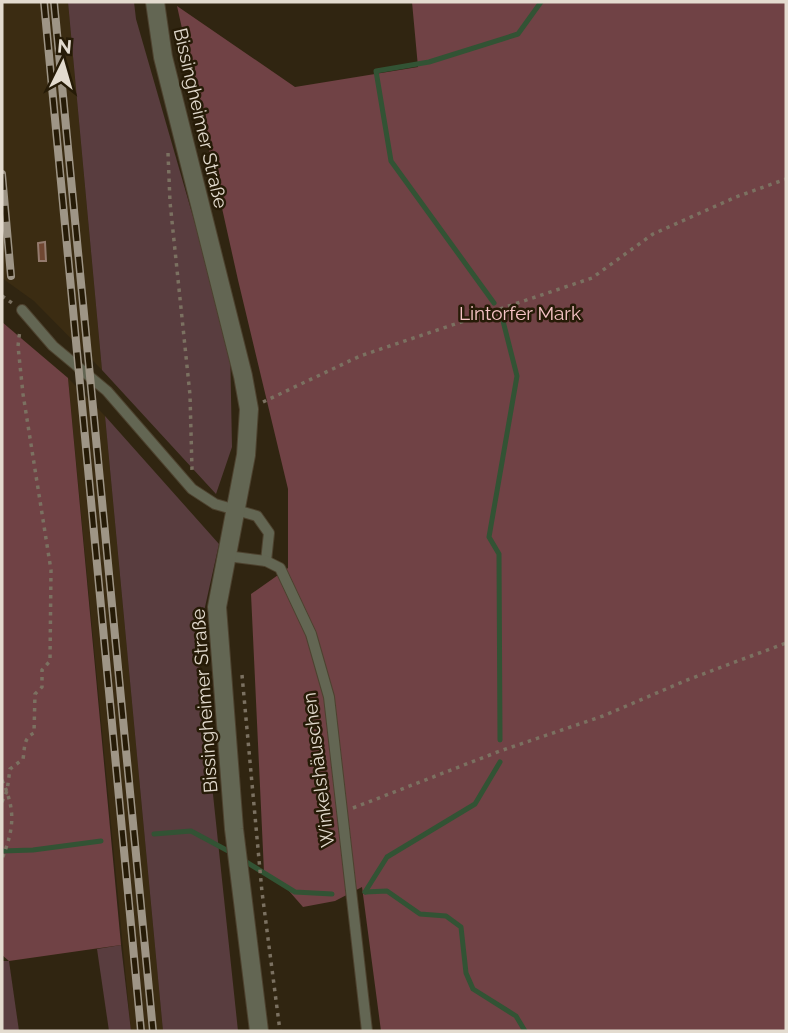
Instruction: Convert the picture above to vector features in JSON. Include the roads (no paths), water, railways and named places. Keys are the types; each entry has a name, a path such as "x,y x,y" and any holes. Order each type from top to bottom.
{"street":[{"name":"Bissingheimer Straße","path":"155,2 163,57 243,376 248,409 246,455 217,607 235,838 259,1031"}],"lane":[{"path":"22,310 53,346 107,391 192,489 215,504 257,516 269,533 266,561 227,556"},
{"name":"Winkelshäuschen","path":"266,561 280,568 311,634 329,697 368,1031"}],"waterway":[{"path":"494,303 391,161 376,71 429,62 518,34 541,2"},
{"path":"500,740 499,554 489,537 517,376 503,321"},
{"path":"365,892 387,857 475,804 500,762"},
{"path":"154,834 191,831 232,853"},
{"path":"2,851 33,850 101,841"},
{"path":"243,860 295,892 332,894"},
{"path":"365,892 387,891 420,914 446,916 461,927 466,973 473,989 516,1016 525,1031"}],"railway":[{"path":"44,2 141,1031"},
{"path":"54,2 153,1031"},
{"path":"2,174 11,276"}],"park label":[{"name":"Lintorfer Mark","path":"520,313"}]}
